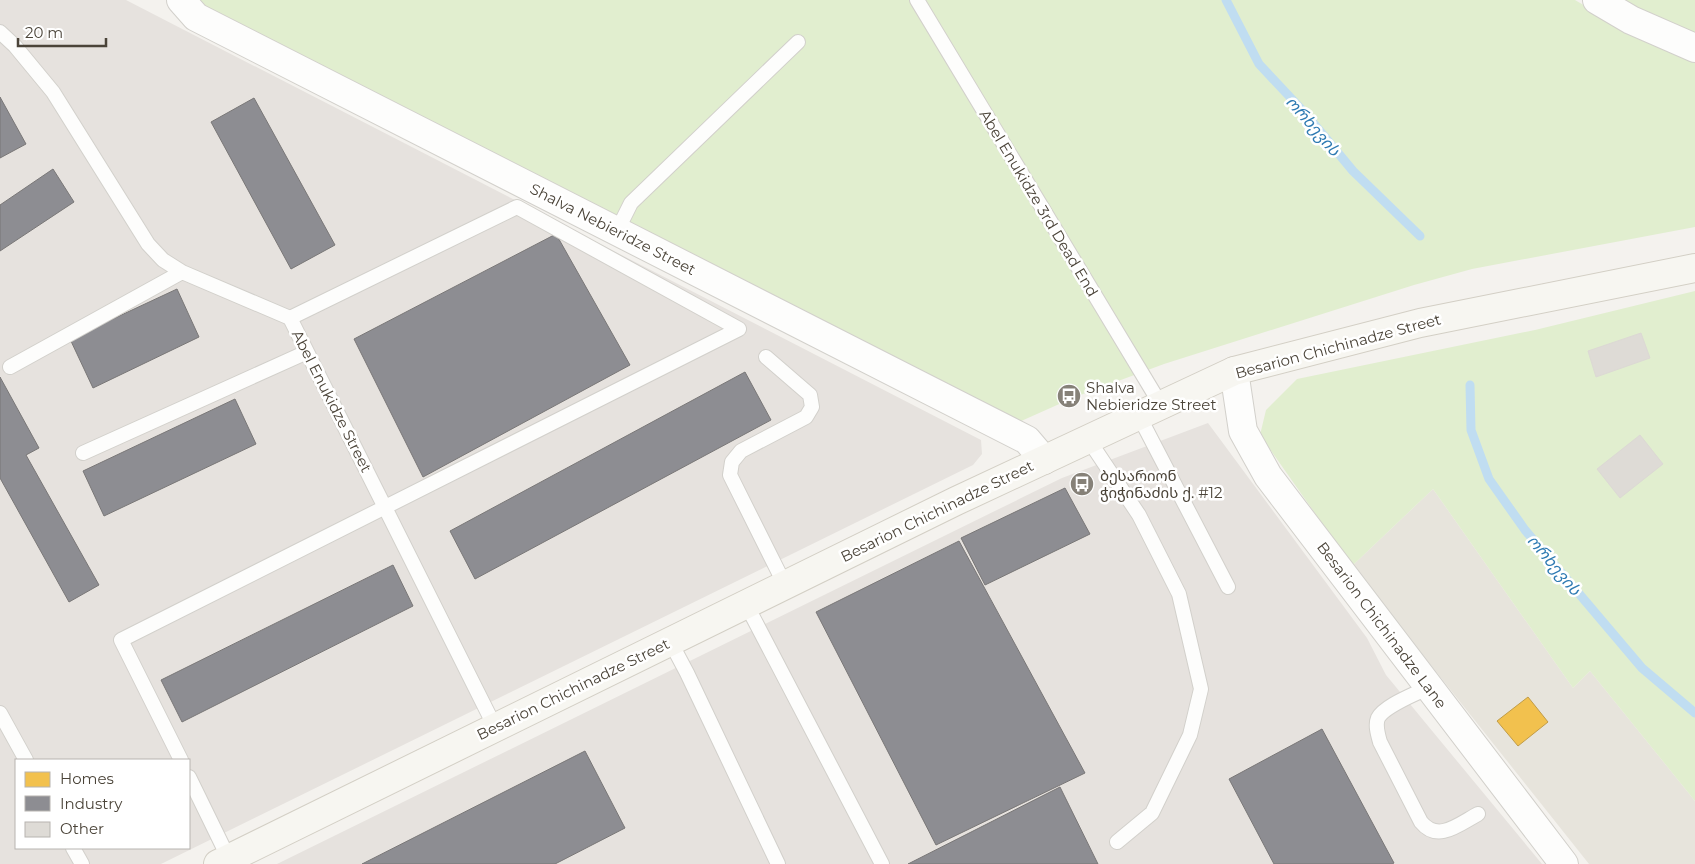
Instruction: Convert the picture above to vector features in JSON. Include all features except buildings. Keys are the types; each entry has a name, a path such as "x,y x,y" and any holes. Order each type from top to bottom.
{"street":[{"name":"Shalva Nebieridze Street","path":"181,0 196,17 1027,440 1044,460"},
{"path":"1597,0 1631,20 1695,48"},
{"name":"Besarion Chichinadze Street","path":"224,861 956,501 1234,371 1420,323 1695,268"},
{"name":"Besarion Chichinadze Lane","path":"1234,371 1243,431 1268,476 1564,864"}],"lane":[{"name":"Abel Enukidze 3rd Dead End","path":"917,0 1150,411 1228,587"},
{"name":"Abel Enukidze Street","path":"0,32 15,46 53,92 148,244 163,260 182,272 290,318 495,727"},
{"path":"617,231 630,203 798,42"},
{"path":"180,759 121,640 739,329 517,207 290,318"},
{"path":"10,366 182,272"},
{"path":"83,453 307,352"},
{"path":"766,357 810,395 812,407 806,417 741,451 732,462 730,475 785,585"},
{"path":"1088,439 1139,514 1179,594 1201,689 1190,734 1152,813 1117,842"},
{"path":"746,604 882,864"},
{"path":"670,642 778,864"},
{"path":"1429,687 1389,708 1378,718 1377,729 1380,742 1421,822 1427,829 1437,833 1448,830 1478,814"},
{"path":"0,713 25,759"},
{"path":"190,779 224,861"},
{"path":"74,849 82,864"}],"shaded area":[{"path":"0,0 126,0 981,440 982,454 973,465 161,864 0,864"},
{"path":"1208,423 1367,638 1386,675 1542,864 277,864 1062,478"},
{"path":"1433,489 1573,688 1590,671 1695,801 1695,864 1589,864 1352,566"}],"green space":[{"path":"192,0 1575,0 1614,23 1695,57 1695,227 1472,269 1414,285 1164,364 1075,397 1019,422"},
{"path":"1611,0 1695,0 1695,39"},
{"path":"1695,291 1695,801 1590,671 1573,688 1433,489 1352,566 1260,435 1266,410 1297,379 1535,330"}],"waterway":[{"name":"ორხევის","path":"1226,0 1259,64 1304,112 1353,171 1420,236"},
{"name":"ორხევის","path":"1470,385 1471,430 1489,479 1525,530 1642,668 1695,713"}],"place":[{"name":"Shalva Nebieridze Street","path":"1069,396"},
{"name":"ბესარიონ ჭიჭინაძის ქ. #12","path":"1082,484"}]}
